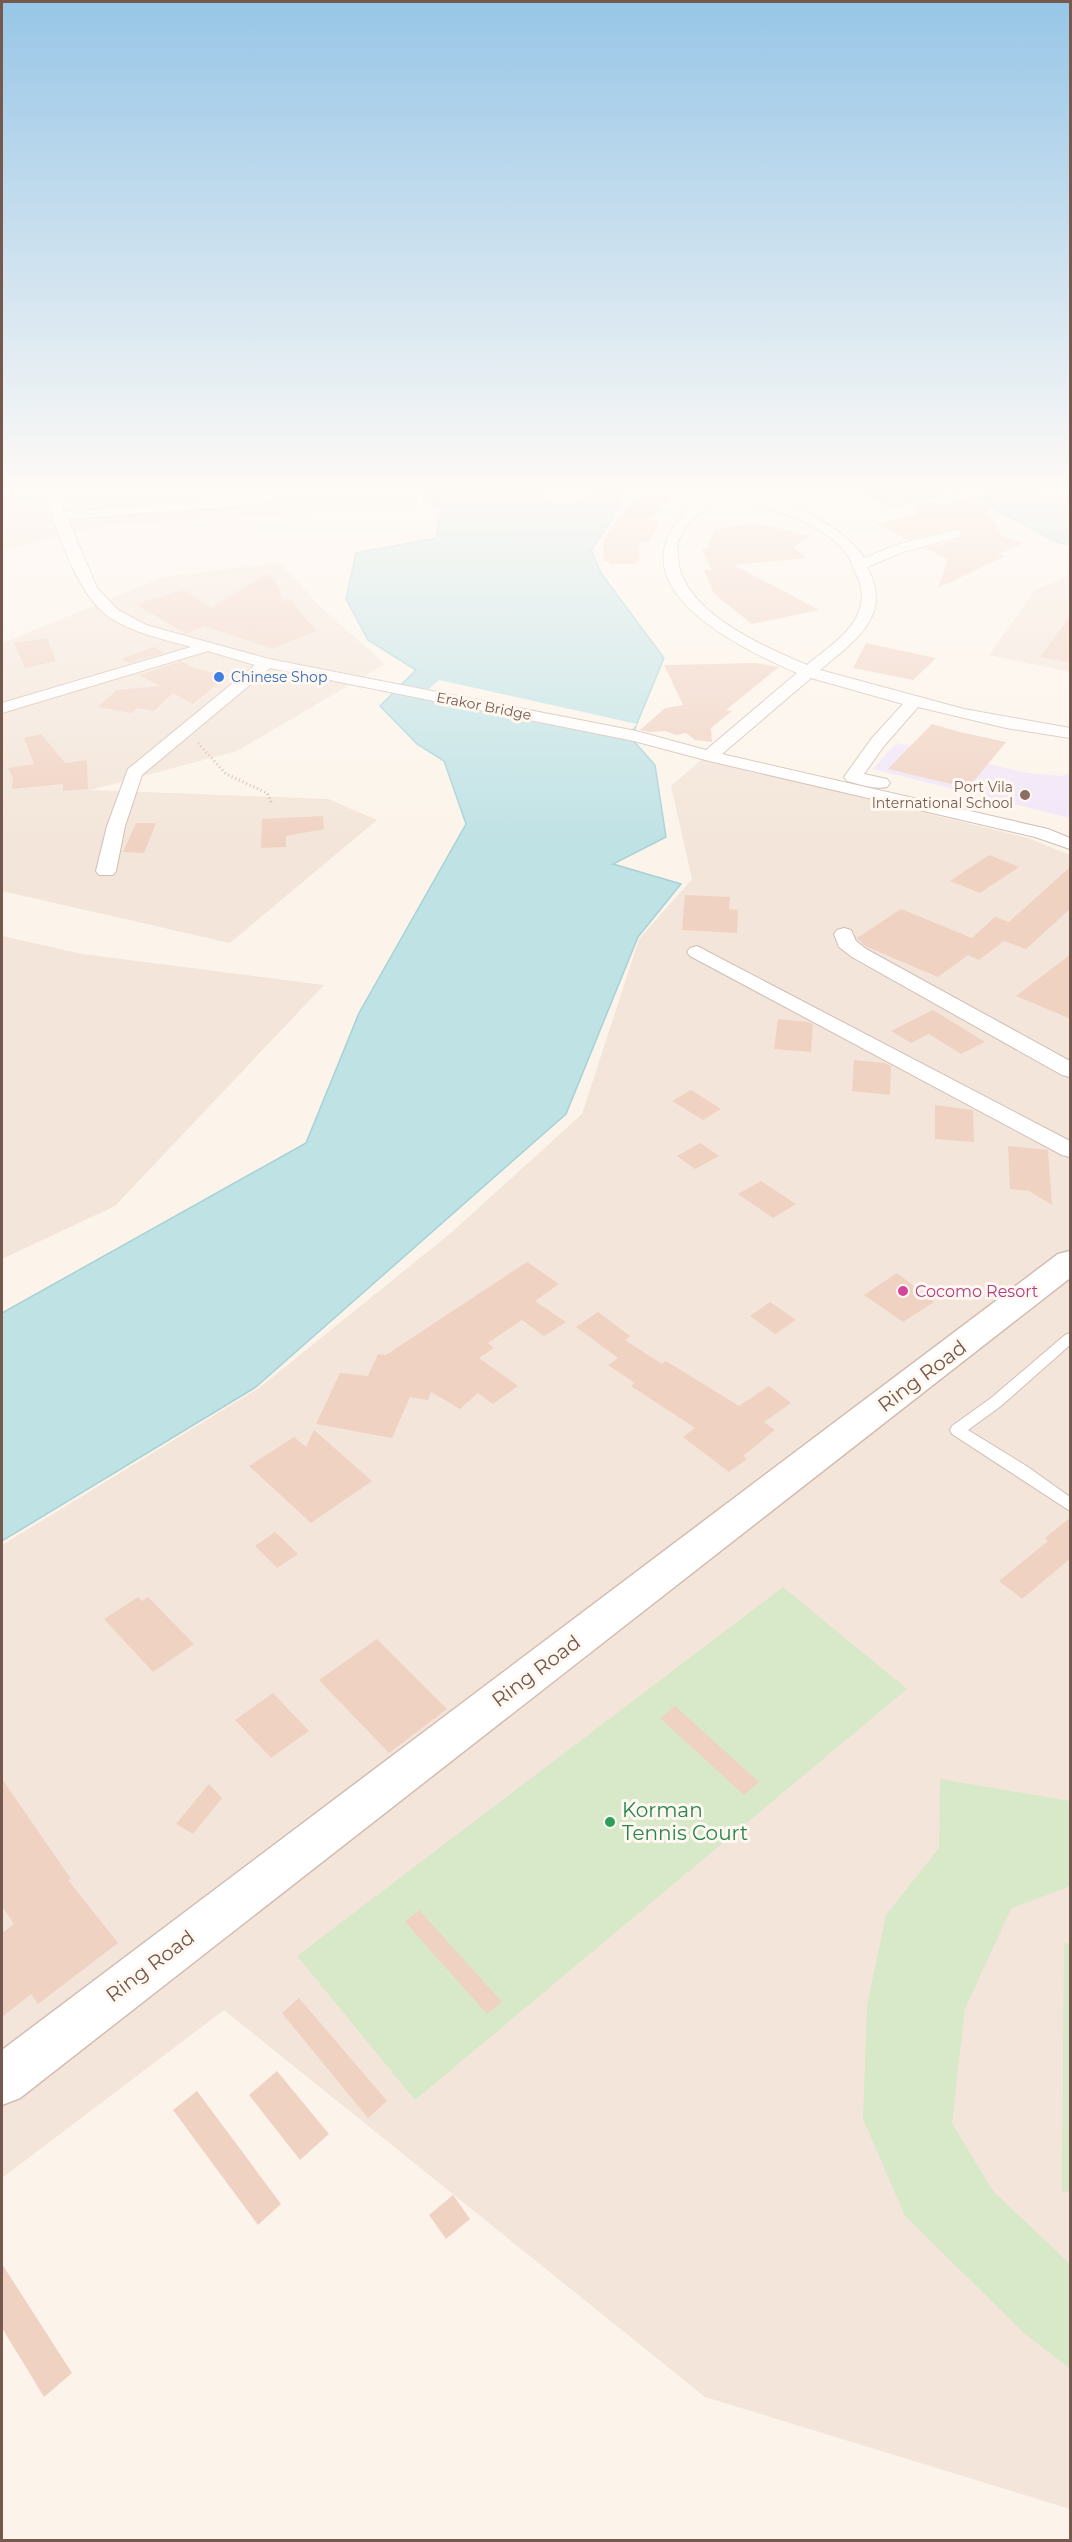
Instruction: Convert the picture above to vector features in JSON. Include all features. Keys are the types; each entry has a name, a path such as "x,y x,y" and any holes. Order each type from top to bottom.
{"main road":[{"name":"Ring Road","path":"2,2080 1071,1262"}],"street":[{"name":"Erakor Bridge","path":"105,607 141,628 267,663 636,736 710,756 866,786 1042,826"},
{"path":"695,607 700,613 747,643 809,672 914,702 993,720 1071,733"},
{"path":"710,756 853,634 865,616 867,607"},
{"path":"2,708 209,646"},
{"path":"106,871 116,826 134,773 267,663"},
{"path":"866,786 853,777 878,742 914,702"},
{"path":"1042,826 1071,828"},
{"path":"1042,826 1071,844"},
{"path":"844,934 846,943 859,953 1071,1070"},
{"path":"697,952 1071,1150"}],"lane":[{"path":"1071,1338 996,1402 957,1430 1023,1471 1071,1505"}],"path":[{"path":"213,707 194,737 226,774 267,793 272,804"}],"shaded area":[{"path":"91,607 321,607 385,664 237,751 91,790 328,799 377,820 230,943 2,891 2,643"},
{"path":"1023,607 1070,607 1070,672 989,655"},
{"name":"Port Vila International School","path":"896,743 1028,773 1062,776 1070,773 1070,818 873,769"},
{"path":"702,759 1028,838 1070,855 1070,2509 705,2397 224,2010 2,2178 2,1545 259,1388 452,1232 582,1114 639,939 692,879 671,786"},
{"path":"2,936 82,954 324,985 115,1206 2,1259"}],"green space":[{"name":"Korman Tennis Court","path":"783,1587 907,1689 415,2100 297,1956"},
{"path":"940,1779 1070,1801 1070,1886 1011,1909 965,2009 952,2123 993,2191 1070,2264 1070,2369 1024,2333 905,2216 863,2119 867,2005 886,1915 939,1848"},
{"path":"1064,1943 1070,1944 1070,2192 1062,2191"}],"water":[{"path":"350,607 626,607 664,658 631,738 655,765 666,837 613,864 681,884 638,937 566,1114 256,1387 2,1541 2,1313 306,1143 359,1013 466,824 444,761 417,744 380,706 416,670 368,640"}],"pier":[{"path":"439,680 637,724 623,738 423,694"}],"building":[{"path":"140,607 296,607 316,631 273,649 204,626 186,634"},
{"path":"730,607 813,607 819,610 752,624"},
{"path":"1071,615 1071,663 1040,657"},
{"path":"47,638 56,661 25,668 14,643"},
{"path":"866,643 936,658 913,680 853,668"},
{"path":"154,647 164,653 129,663 121,659"},
{"path":"181,661 193,668 227,676 193,704 173,693 154,711 137,708 132,713 98,707 117,690 160,686 139,675"},
{"path":"756,663 779,667 726,710 732,711 711,728 712,742 695,740 686,733 676,735 665,731 640,730 665,708 683,705 664,665"},
{"path":"932,724 1006,742 968,788 888,769"},
{"path":"41,734 65,763 87,760 88,789 63,791 63,784 12,789 13,778 8,768 34,764 24,738"},
{"path":"323,816 324,829 286,836 286,847 261,848 262,819"},
{"path":"136,823 156,823 144,853 123,852"},
{"path":"989,855 1019,867 980,893 950,881"},
{"path":"1071,866 1071,908 1026,949 1004,941 979,960 968,955 938,977 865,946 857,938 901,909 972,938 995,917 1009,922"},
{"path":"685,895 730,897 729,909 738,910 737,933 682,930"},
{"path":"1071,954 1071,1019 1016,996"},
{"path":"933,1010 985,1042 961,1054 929,1034 911,1043 891,1031"},
{"path":"778,1019 813,1024 811,1052 774,1049"},
{"path":"854,1060 885,1063 891,1066 890,1095 852,1091"},
{"path":"691,1090 721,1109 703,1120 672,1101"},
{"path":"935,1105 973,1110 974,1142 935,1139"},
{"path":"700,1143 719,1156 695,1169 677,1156"},
{"path":"1008,1146 1048,1150 1052,1205 1029,1191 1010,1189"},
{"path":"761,1181 796,1204 773,1218 738,1194"},
{"path":"527,1262 559,1284 535,1301 566,1322 544,1336 522,1320 488,1343 494,1348 479,1358 518,1386 493,1404 478,1393 460,1409 431,1392 428,1400 410,1397 392,1438 316,1424 340,1373 368,1376 378,1354 386,1355"},
{"path":"897,1273 934,1302 903,1322 864,1295"},
{"path":"770,1302 796,1320 775,1334 750,1316"},
{"path":"598,1312 630,1336 625,1340 662,1364 666,1361 739,1406 769,1386 791,1403 764,1422 775,1430 743,1456 747,1459 729,1472 683,1437 695,1428 631,1386 635,1383 608,1365 618,1358 576,1327"},
{"path":"314,1430 372,1481 311,1523 249,1466 294,1437 306,1447"},
{"path":"1071,1517 1071,1558 1022,1599 999,1581 1048,1541 1045,1538"},
{"path":"275,1532 298,1554 277,1568 255,1546"},
{"path":"138,1597 142,1601 148,1597 194,1644 153,1672 104,1619"},
{"path":"377,1639 447,1709 389,1753 319,1680"},
{"path":"273,1693 309,1731 271,1758 235,1720"},
{"path":"675,1706 759,1782 744,1795 660,1718"},
{"path":"2,1779 71,1879 68,1880 118,1943 38,2004 31,1994 2,2017 2,1933 14,1924 2,1906"},
{"path":"209,1784 222,1798 193,1834 176,1824"},
{"path":"419,1910 502,2002 487,2014 405,1922"},
{"path":"299,1998 387,2101 368,2118 282,2013"},
{"path":"277,2071 329,2134 300,2160 249,2095"},
{"path":"197,2091 281,2204 258,2225 173,2110"},
{"path":"453,2195 470,2219 446,2239 429,2215"},
{"path":"2,2264 72,2373 44,2397 2,2328"}],"place":[{"name":"Chinese Shop","path":"219,677"},
{"name":"Port Vila International School","path":"1025,795"},
{"name":"Cocomo Resort","path":"903,1291"},
{"name":"Korman Tennis Court","path":"610,1822"}]}
